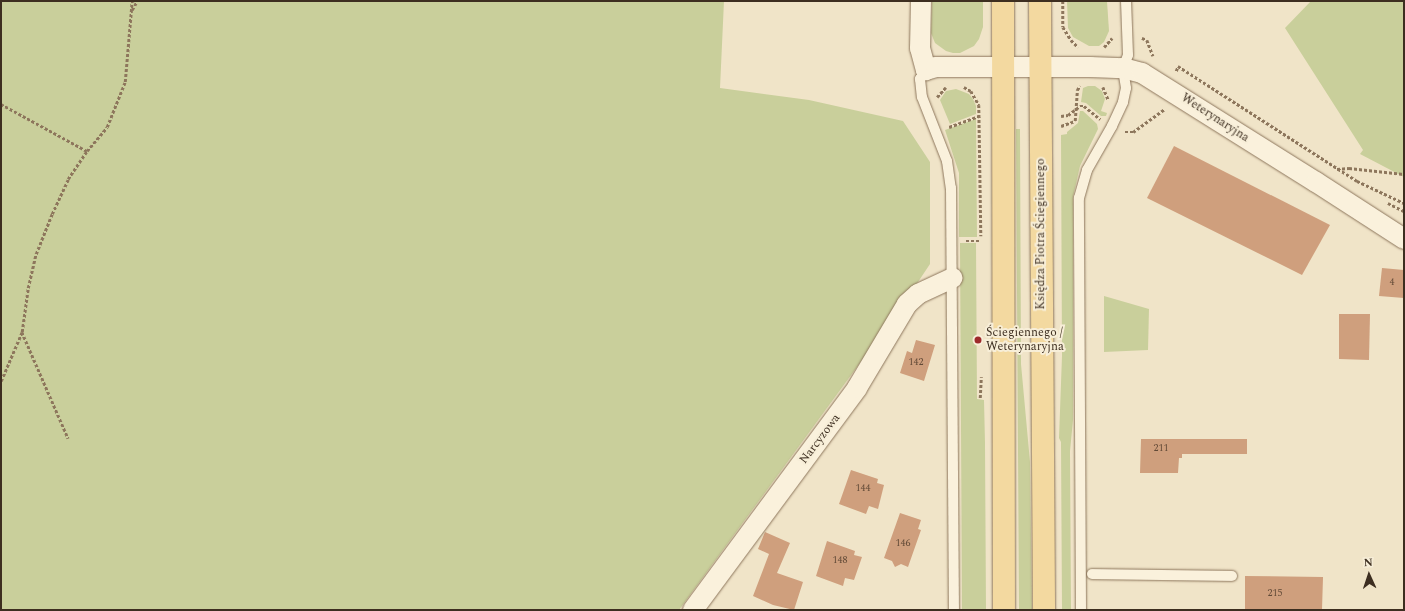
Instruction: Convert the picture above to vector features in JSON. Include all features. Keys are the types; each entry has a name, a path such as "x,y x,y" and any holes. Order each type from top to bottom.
{"main road":[{"path":"1003,1 1004,610"},
{"name":"Księdza Piotra Ściegiennego","path":"1040,1 1044,610"}],"street":[{"path":"921,1 920,48 926,70"},
{"name":"Weterynaryjna","path":"926,70 936,67 1040,67 1123,68 1142,72 1404,239"},
{"name":"Narcyzowa","path":"693,610 857,388 907,304 918,294 952,278"}],"lane":[{"path":"1081,610 1079,198 1087,170 1112,126 1123,102 1126,88 1123,68 1128,56 1125,3"},
{"path":"926,70 920,79 920,86 947,162 951,188 954,610"},
{"path":"1092,574 1232,576"}],"path":[{"path":"1,381 22,332 28,288 36,254 68,179 87,151 107,127 125,82 132,1"},
{"path":"132,10 137,1"},
{"path":"1063,1 1064,27 1066,34 1076,46 1084,49"},
{"path":"1102,49 1112,37 1113,31"},
{"path":"1141,31 1142,42"},
{"path":"1141,38 1147,40 1154,57 1158,60"},
{"path":"1173,78 1178,66 1357,181 1404,203"},
{"path":"1172,70 1180,74"},
{"path":"1060,126 1075,121 1077,90 1087,83"},
{"path":"1100,85 1105,89 1108,96 1106,106"},
{"path":"937,103 937,96 947,86"},
{"path":"961,86 971,91 976,98 979,105 980,126"},
{"path":"1,104 87,151"},
{"path":"1060,116 1068,115 1076,109 1084,106 1102,122"},
{"path":"1123,132 1132,132 1164,111 1168,106"},
{"path":"945,128 979,116"},
{"path":"1338,169 1349,168 1404,174"},
{"path":"22,332 68,438"}],"green space":[{"path":"1,1 724,1 720,88 809,100 903,121 930,162 930,264 906,300 679,610 1,610"},
{"path":"932,1 983,1 983,27 979,39 974,46 960,53 953,53 946,51 935,43 931,33"},
{"path":"1067,1 1107,1 1109,31 1104,42 1099,46 1089,46 1073,37 1068,28"},
{"path":"1311,1 1404,1 1404,177 1360,154 1363,150 1285,28"},
{"path":"1095,86 1102,91 1105,99 1101,111 1107,113 1106,116 1101,116 1086,103 1081,102 1083,88"},
{"path":"956,89 969,94 973,99 976,106 976,114 950,124 940,100 946,91"},
{"path":"1080,111 1083,111 1097,124 1098,129 1080,166 1073,197 1073,420 1070,451 1071,610 1062,610 1061,442 1059,438 1062,356 1061,135 1067,134 1067,132 1078,123"},
{"path":"976,119 977,237 959,237 959,173 945,130"},
{"path":"1016,129 1020,129 1021,364 1030,462 1032,610 1019,610"},
{"path":"960,243 976,243 977,399 984,400 986,610 962,610"},
{"path":"1104,296 1149,309 1148,350 1104,352"}],"building":[{"path":"1174,146 1330,225 1302,275 1147,198"},
{"path":"1382,268 1404,270 1404,298 1379,296"},
{"path":"1339,314 1370,314 1369,360 1339,359"},
{"path":"916,340 935,345 924,381 900,373 907,351 912,353"},
{"path":"1141,439 1247,439 1247,454 1182,454 1182,458 1179,458 1178,473 1140,473"},
{"path":"851,470 878,479 877,483 884,485 878,509 869,506 866,514 839,504"},
{"path":"900,513 921,520 918,529 921,530 908,567 901,564 895,567 892,561 884,558"},
{"path":"765,532 790,543 777,573 803,582 794,610 773,605 753,596 769,554 758,549"},
{"path":"827,541 855,551 854,555 862,557 854,580 845,578 843,586 816,576"},
{"path":"1245,576 1323,577 1322,610 1245,610"}],"place":[{"name":"Ściegiennego / Weterynaryjna","path":"978,340"}]}
